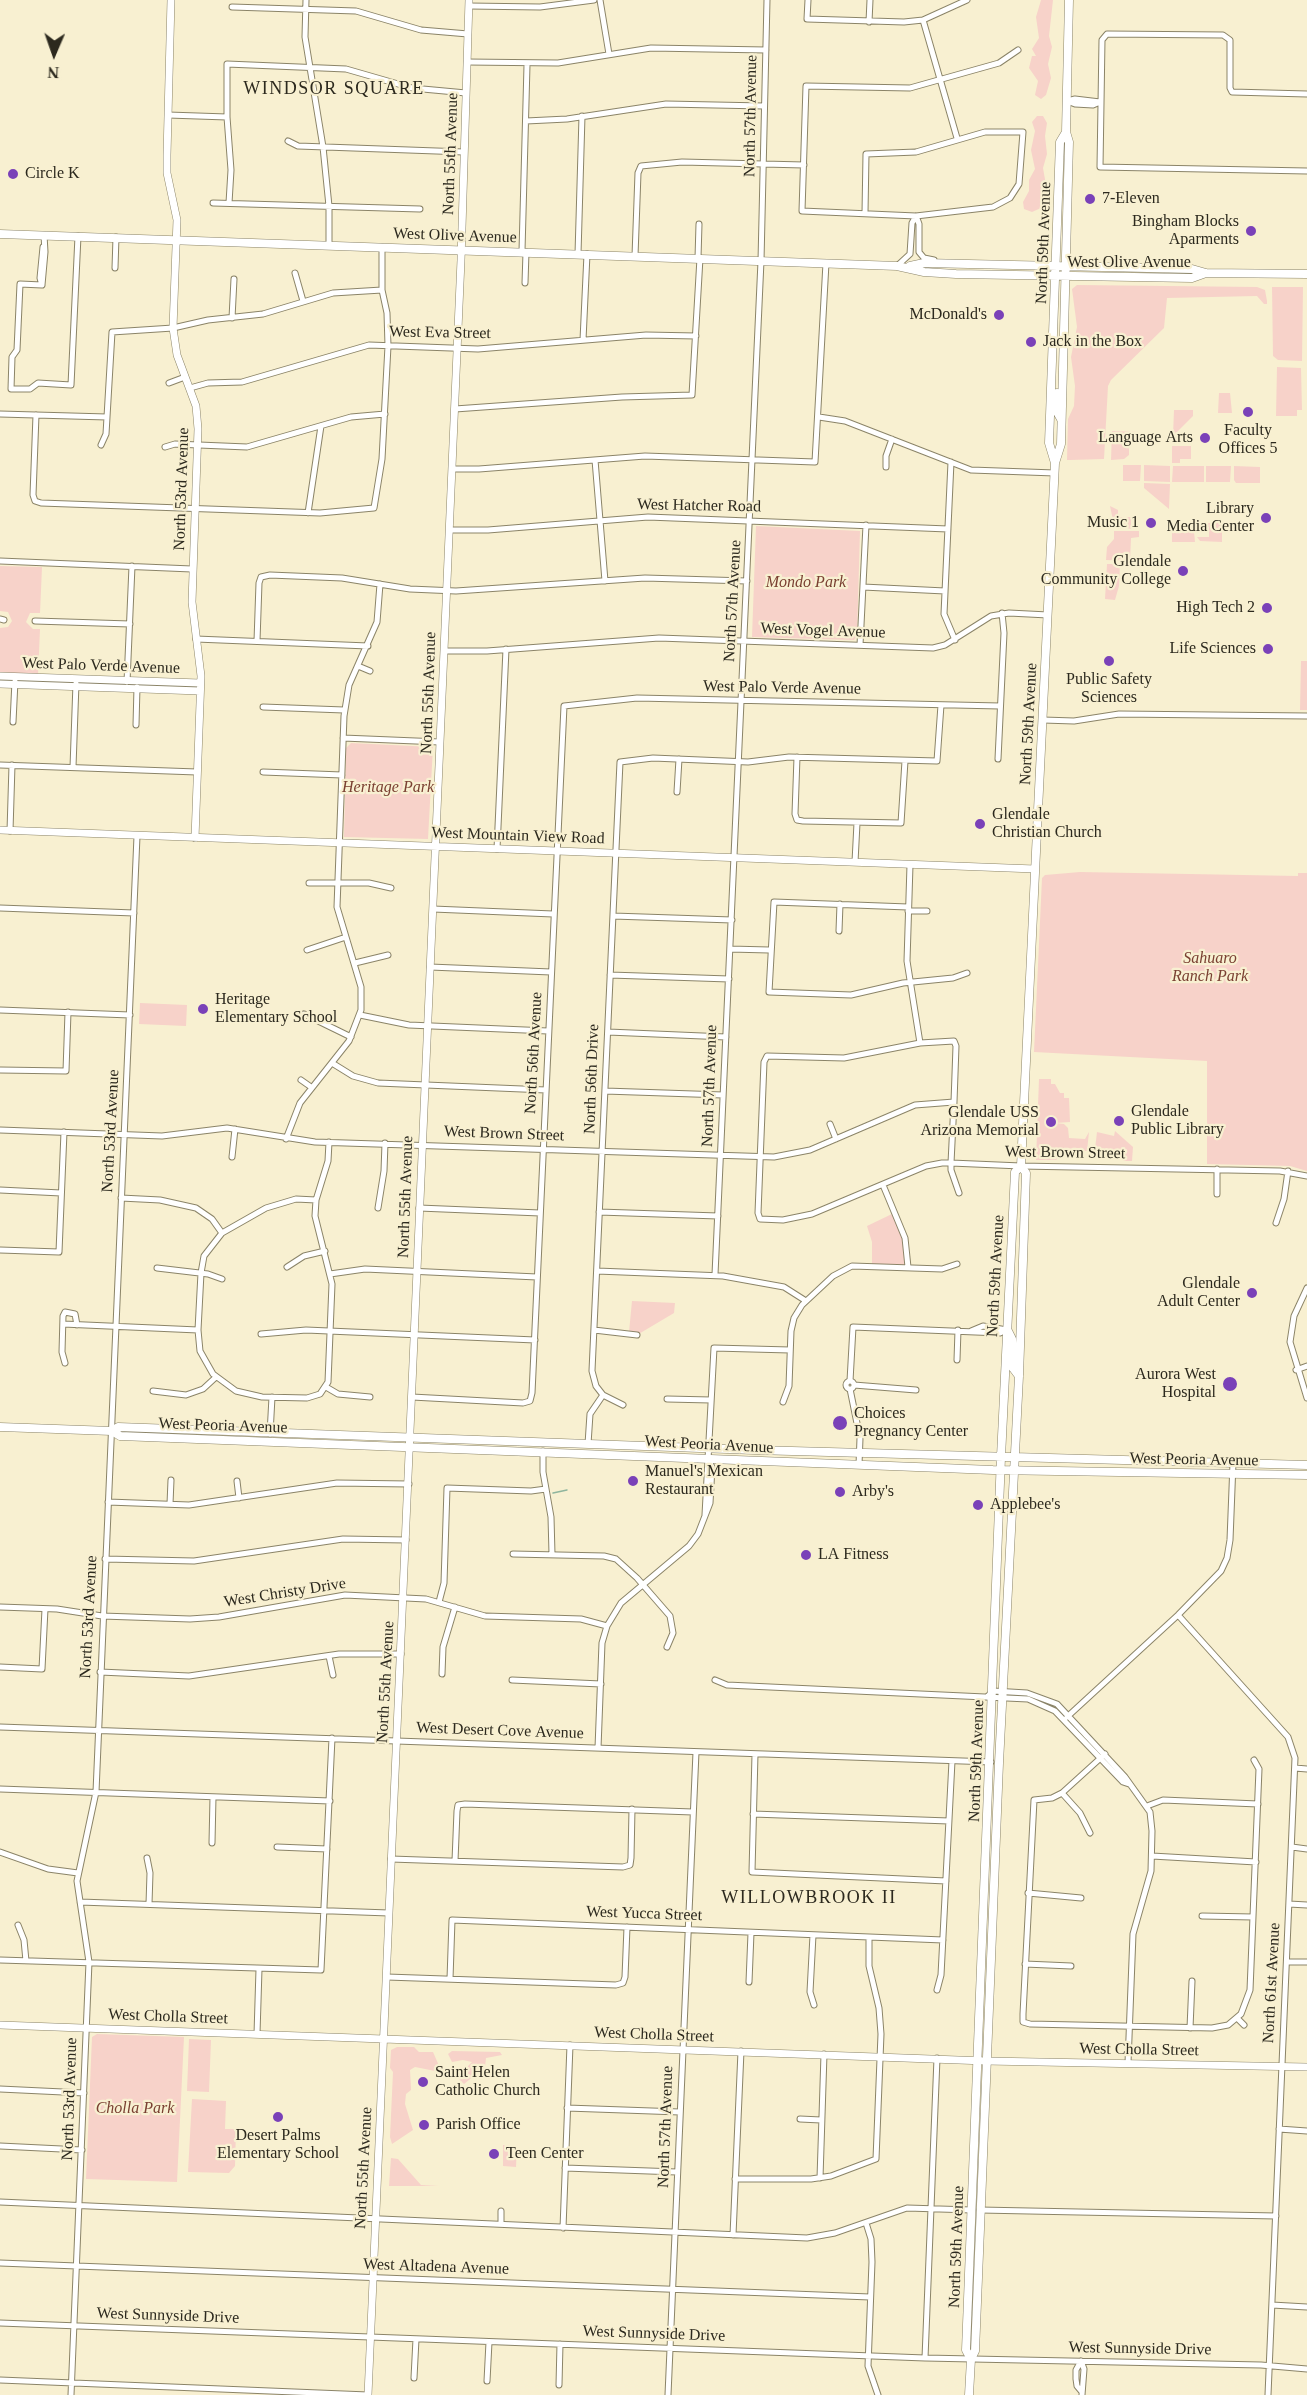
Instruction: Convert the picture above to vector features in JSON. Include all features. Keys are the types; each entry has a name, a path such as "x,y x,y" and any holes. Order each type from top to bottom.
{"main road":[{"name":"North 59th Avenue","path":"1055,464 1061,444 1069,142 1066,132 1069,0"},
{"name":"North 59th Avenue","path":"969,2395 970,2359 966,2350 976,2210 995,1762 1003,1694 1016,1457 1026,1173 1021,1166 1055,473 1049,443 1060,141 1066,132"},
{"name":"West Olive Avenue","path":"0,234 826,263 908,267 924,272 1056,277 1192,278 1206,273"},
{"name":"West Olive Avenue","path":"908,267 924,263 1056,268 1192,269 1206,273 1307,274"},
{"path":"1052,379 1057,381 1056,410 1061,420"},
{"name":"North 59th Avenue","path":"995,1762 991,1695 1001,1457 1015,1172 1021,1166"},
{"path":"1007,1330 1012,1339 1013,1368 1019,1376"},
{"name":"West Peoria Avenue","path":"0,1427 112,1431 118,1427 270,1437 410,1442 588,1444 1307,1465"},
{"name":"West Peoria Avenue","path":"410,1442 708,1459 1015,1471 1307,1475"},
{"path":"1121,1461 1121,1472"}],"street":[{"name":"North 53rd Avenue","path":"171,0 167,173 176,208 173,328 177,355 190,388 197,418 198,445 192,568 192,616 200,687 195,838"},
{"path":"306,0 305,37 323,147 329,206 329,245"},
{"path":"469,3 540,7 594,0"},
{"path":"600,0 609,54"},
{"name":"North 57th Avenue","path":"715,1275 753,459 761,261 767,0"},
{"path":"807,0 807,19 869,22 922,20 957,2 967,0"},
{"path":"869,22 870,0"},
{"name":"North 55th Avenue","path":"368,2395 458,349 469,3"},
{"path":"232,7 356,11 431,32 468,34"},
{"path":"398,22 400,15"},
{"path":"922,20 957,138"},
{"path":"1307,94 1232,92 1228,37 1114,34 1104,36 1100,102 1100,167 1307,171"},
{"path":"467,62 558,63 658,48 766,50"},
{"path":"865,213 866,154 916,152 957,138 985,132 1023,132 1019,184 1013,194 1002,204 983,209 916,216 802,211 806,86 910,88 999,63 1018,50"},
{"path":"229,203 231,170 226,117 227,64 354,70 421,90 466,93"},
{"path":"525,283 527,64"},
{"path":"375,87 378,79"},
{"path":"1067,101 1084,104 1100,102"},
{"path":"526,121 666,104 764,106"},
{"path":"168,116 226,117"},
{"path":"582,116 583,340"},
{"path":"288,141 298,146 464,152"},
{"path":"635,256 638,173 641,166 663,162 804,165"},
{"path":"213,203 420,209"},
{"path":"916,216 920,224 919,252 922,256 965,264"},
{"path":"897,266 911,253 912,223 916,216"},
{"path":"455,409 622,397 692,395 699,224"},
{"path":"44,235 42,285 20,284 17,350 12,357 11,388 30,389 38,383 71,385 78,236"},
{"path":"115,268 116,237"},
{"path":"36,415 33,495 35,501 308,513 374,508 382,459 388,346 387,313 382,290 382,247"},
{"path":"452,469 664,456 815,462 826,263"},
{"path":"296,273 303,301"},
{"path":"232,318 234,279"},
{"path":"102,445 107,417 112,332 173,328 208,320 263,314 333,293 382,290"},
{"name":"West Eva Street","path":"190,388 208,383 242,382 355,347 458,349 646,335 696,336"},
{"path":"169,383 185,377"},
{"path":"0,414 107,417"},
{"path":"165,447 175,444 247,447 365,414 385,414"},
{"path":"819,417 845,421 977,471 1055,473"},
{"path":"308,513 321,426"},
{"path":"886,467 886,456 892,439"},
{"path":"595,460 605,581"},
{"path":"951,462 944,614 955,640"},
{"name":"West Hatcher Road","path":"450,530 488,530 648,517 948,529"},
{"path":"860,645 866,525"},
{"path":"0,561 192,568"},
{"path":"127,684 132,566"},
{"path":"258,641 261,577 342,578 410,590 447,591 487,591 658,578 747,581"},
{"path":"286,1139 293,1115 311,1087 351,1036 360,1015 361,987 337,907 344,710 349,685 377,622 380,584"},
{"path":"863,587 945,591"},
{"path":"998,759 1002,613"},
{"name":"West Vogel Avenue","path":"444,651 659,638 933,648 955,640 984,619 1002,613 1048,615"},
{"path":"35,621 130,624"},
{"path":"196,639 368,646"},
{"path":"497,849 506,649"},
{"path":"358,666 370,671"},
{"name":"West Palo Verde Avenue","path":"0,676 15,680 200,687"},
{"path":"13,722 15,680"},
{"name":"West Palo Verde Avenue","path":"0,684 15,680"},
{"path":"73,767 76,682"},
{"path":"136,725 138,684"},
{"name":"West Palo Verde Avenue","path":"564,706 637,698 1000,706"},
{"path":"677,792 679,759 739,762 797,757 937,761 941,705"},
{"name":"North 56th Avenue","path":"412,1397 530,1401 535,1340 564,706"},
{"path":"263,707 344,710"},
{"path":"1043,720 1074,721 1119,714 1307,716"},
{"path":"343,738 440,742"},
{"path":"797,757 797,820 857,823 901,823 905,761"},
{"name":"North 56th Drive","path":"603,1395 593,1376 594,1330 620,762 653,758 679,759"},
{"path":"0,765 197,772"},
{"path":"9,831 12,765"},
{"path":"263,772 342,775"},
{"path":"855,862 857,823"},
{"name":"West Mountain View Road","path":"0,830 1035,869"},
{"name":"North 53rd Avenue","path":"71,2395 90,1962 80,1902 78,1873 96,1792 137,836"},
{"path":"910,865 907,961 920,1043"},
{"path":"309,883 369,883 391,888"},
{"path":"927,911 840,904 774,902 769,950 769,992 841,996 910,982 953,978 967,973"},
{"path":"839,931 840,904"},
{"path":"0,908 134,913"},
{"path":"433,909 553,914"},
{"path":"613,916 732,920"},
{"path":"307,950 346,937"},
{"path":"730,949 769,950"},
{"path":"355,963 388,956"},
{"path":"430,967 551,972"},
{"path":"610,975 729,979"},
{"path":"0,1010 130,1015"},
{"path":"0,1070 66,1071 68,1012"},
{"path":"304,1014 351,1036"},
{"path":"360,1015 409,1025 548,1031"},
{"path":"608,1032 726,1037"},
{"path":"760,1158 764,1062 767,1056 844,1058 920,1043 954,1041 951,1163 952,1179 959,1193"},
{"path":"332,1063 365,1080 546,1090"},
{"path":"301,1080 311,1087"},
{"path":"605,1091 723,1095"},
{"name":"West Brown Street","path":"0,1130 162,1136 214,1128 236,1129 286,1139 329,1142 760,1158 798,1154 915,1105 954,1102"},
{"path":"830,1124 836,1139"},
{"path":"232,1157 236,1129"},
{"path":"0,1250 59,1252 64,1132"},
{"path":"316,1200 282,1201 222,1233 208,1248 201,1273 198,1330 204,1361 226,1386 248,1395 307,1398 320,1394 326,1387 331,1331 330,1274 315,1216 316,1200 328,1161 329,1142"},
{"path":"378,1208 383,1180 385,1143"},
{"name":"West Brown Street","path":"760,1158 760,1219 783,1220 812,1214 926,1166 951,1163 1288,1171 1307,1176"},
{"path":"1217,1194 1218,1170"},
{"path":"1276,1223 1284,1199 1288,1171"},
{"path":"882,1185 905,1238 908,1267"},
{"path":"0,1190 61,1192"},
{"path":"121,1198 160,1200 196,1208 212,1219 222,1233"},
{"path":"419,1208 540,1213"},
{"path":"599,1212 718,1216"},
{"path":"287,1267 304,1256 325,1251"},
{"path":"783,1402 789,1386 792,1325 806,1301 833,1276 845,1268 860,1265 942,1269 957,1264"},
{"path":"157,1268 201,1273 222,1279"},
{"path":"330,1274 354,1269 537,1277"},
{"path":"597,1271 715,1275 783,1287 806,1301"},
{"path":"1307,1288 1294,1316 1290,1333 1296,1370 1307,1398"},
{"path":"65,1363 62,1352 65,1312 71,1311 75,1314 77,1325"},
{"path":"63,1324 198,1330"},
{"path":"860,1465 860,1431 851,1385 853,1327 971,1331 983,1326 1007,1330"},
{"path":"261,1334 306,1330 535,1340"},
{"path":"594,1330 637,1335"},
{"path":"957,1360 958,1330"},
{"path":"598,1748 602,1643 607,1626 621,1603 689,1546 705,1519 705,1467 710,1448 714,1348 790,1350"},
{"path":"1296,1370 1307,1366"},
{"path":"153,1391 186,1395 202,1389 216,1377"},
{"path":"851,1385 916,1390"},
{"path":"326,1387 338,1394 370,1397"},
{"path":"588,1444 590,1414 603,1395 623,1405"},
{"path":"270,1437 272,1397"},
{"path":"667,1399 711,1400"},
{"path":"543,1451 551,1517 552,1554"},
{"path":"1064,1720 1211,1584 1227,1558 1230,1540 1233,1463"},
{"path":"170,1504 171,1480"},
{"path":"237,1481 240,1498"},
{"path":"108,1502 204,1504 303,1484 352,1482 408,1484"},
{"path":"439,1602 444,1583 447,1488 531,1491 546,1489"},
{"path":"105,1559 205,1561 343,1539 406,1540"},
{"path":"513,1554 552,1554 616,1559 643,1584 670,1616 673,1633 667,1647"},
{"name":"West Christy Drive","path":"0,1607 45,1609 102,1616 210,1618 345,1595 439,1602 485,1616 581,1620 607,1626"},
{"path":"442,1674 444,1647 455,1607"},
{"path":"0,1667 42,1669 45,1609"},
{"name":"North 61st Avenue","path":"1178,1615 1288,1737 1294,1752 1292,1847 1268,2395"},
{"path":"100,1672 189,1676 351,1653 400,1654"},
{"path":"329,1656 333,1675"},
{"path":"263,1667 264,1675"},
{"path":"512,1680 601,1684"},
{"path":"715,1680 727,1685 1003,1694 1045,1698 1069,1715 1147,1806 1152,1820 1149,1881 1133,1934 1128,2063"},
{"path":"1003,1694 1045,1705 1103,1756"},
{"name":"West Desert Cove Avenue","path":"0,1727 995,1762"},
{"path":"0,1960 321,1970 332,1738"},
{"name":"North 57th Avenue","path":"668,2395 696,1752"},
{"path":"755,1754 752,1872 946,1881"},
{"path":"1103,1756 1062,1793 1052,1798 1034,1800 1023,2022 1190,2028 1220,2027 1237,2018 1245,2008 1250,1990 1259,1768 1254,1760"},
{"path":"937,1990 941,1975 952,1761"},
{"path":"1295,1768 1307,1769"},
{"path":"0,1789 330,1801"},
{"path":"1062,1793 1080,1813 1090,1833"},
{"path":"212,1844 213,1797"},
{"path":"1147,1806 1163,1800 1258,1804"},
{"path":"455,1862 458,1805 693,1812"},
{"path":"391,1859 630,1865 632,1809"},
{"path":"753,1814 949,1821"},
{"path":"277,1847 327,1849"},
{"path":"1292,1847 1307,1849"},
{"path":"0,1852 48,1869 78,1873"},
{"path":"1152,1856 1256,1862"},
{"path":"147,1858 150,1872 149,1904"},
{"path":"1028,1893 1081,1898"},
{"path":"80,1902 389,1913"},
{"path":"1289,1904 1307,1905"},
{"path":"1202,1916 1253,1917"},
{"name":"West Yucca Street","path":"450,1979 452,1920 688,1929 751,1934 943,1940"},
{"path":"18,1925 24,1940 26,1961"},
{"path":"387,1977 616,1985 623,1983 626,1977 627,1927"},
{"path":"749,1982 751,1934"},
{"path":"813,1935 810,1992 814,2004"},
{"path":"735,2179 820,2178 876,2159 880,2016 869,1966 869,1938"},
{"path":"1287,1962 1307,1962"},
{"path":"1025,1964 1071,1966"},
{"path":"256,2034 259,1969"},
{"path":"1190,2028 1192,1981"},
{"path":"1237,2018 1244,2025"},
{"name":"West Cholla Street","path":"0,2025 982,2060 1307,2067"},
{"path":"563,2228 570,2045"},
{"path":"733,2235 741,2051"},
{"path":"820,2178 824,2054"},
{"path":"925,2358 937,2058"},
{"path":"0,2088 84,2093"},
{"path":"567,2108 680,2112"},
{"path":"800,2119 821,2120"},
{"path":"1279,2129 1307,2131"},
{"path":"0,2146 82,2150"},
{"path":"565,2168 677,2172"},
{"path":"0,2202 807,2238 835,2233 907,2208 1276,2216"},
{"path":"501,2211 501,2224"},
{"path":"866,2223 871,2239 869,2375 878,2395"},
{"name":"West Altadena Avenue","path":"0,2263 870,2297"},
{"path":"1272,2305 1307,2307"},
{"name":"West Sunnyside Drive","path":"0,2323 925,2358 1269,2366 1307,2369"},
{"path":"414,2378 416,2339"},
{"path":"488,2381 489,2342"},
{"path":"559,2385 560,2344"},
{"path":"1081,2361 1076,2370 1076,2379 1077,2386 1082,2393"},
{"path":"0,2380 368,2395"}],"green space":[{"path":"1041,0 1053,0 1049,36 1052,47 1048,64 1051,78 1046,95 1041,99 1035,95 1038,81 1029,68 1032,56 1036,56 1032,49 1039,38 1036,17"},
{"path":"1037,116 1043,116 1047,123 1045,136 1047,154 1043,168 1046,185 1041,208 1032,212 1024,209 1023,202 1029,191 1029,180 1035,169 1031,150 1035,131 1032,122"},
{"path":"1077,285 1257,287 1265,290 1267,304 1264,304 1257,296 1167,298 1164,328 1111,380 1108,386 1104,459 1067,460 1068,419 1074,406 1075,386 1071,357 1077,327 1072,289"},
{"path":"1272,287 1303,287 1302,361 1278,360 1273,356"},
{"path":"1277,367 1301,368 1302,410 1297,410 1297,416 1276,416"},
{"path":"1219,393 1230,393 1232,413 1218,413"},
{"path":"1174,410 1193,410 1193,416 1173,436"},
{"path":"1112,431 1139,432 1140,437 1129,438 1129,455 1124,459 1111,460"},
{"path":"1172,446 1191,446 1191,459 1180,459 1180,463 1172,463"},
{"path":"1123,465 1141,465 1140,481 1123,481"},
{"path":"1144,465 1170,466 1170,482 1144,481"},
{"path":"1173,466 1204,466 1204,482 1172,482"},
{"path":"1206,466 1231,466 1230,482 1206,482"},
{"path":"1234,466 1260,467 1260,483 1236,483"},
{"path":"1144,483 1170,484 1169,509 1144,488"},
{"path":"1110,506 1118,510 1118,517 1131,517 1131,529 1114,525"},
{"path":"1202,523 1222,523 1222,542 1200,541 1197,537 1209,537 1209,527 1202,527"},
{"name":"Mondo Park","path":"756,526 860,531 857,636 854,640 752,637"},
{"path":"1175,527 1189,527 1194,531 1195,542 1172,542 1172,530"},
{"path":"1114,531 1139,531 1139,537 1131,538 1130,561 1106,560 1107,547 1114,539"},
{"path":"1107,564 1120,564 1119,586 1115,600 1105,599"},
{"path":"0,566 42,567 40,613 30,613 26,622 33,629 40,629 38,675 0,674 0,628 8,627 12,621 8,612 0,611"},
{"path":"1301,661 1307,661 1307,710 1300,710"},
{"name":"Heritage Park","path":"351,743 433,747 428,839 344,837 346,748"},
{"name":"Sahuaro Ranch Park","path":"1080,872 1298,876 1298,873 1307,873 1307,1171 1290,1166 1207,1164 1207,1061 1034,1052 1042,878 1045,875"},
{"path":"140,1003 187,1005 186,1026 139,1024"},
{"path":"1039,1079 1051,1079 1051,1084 1055,1084 1060,1093 1064,1093 1064,1098 1069,1098 1070,1122 1055,1123 1064,1124 1068,1128 1069,1138 1085,1139 1089,1132 1087,1151 1066,1151 1056,1160 1036,1160"},
{"path":"1115,1131 1133,1147 1132,1161 1124,1161 1115,1152 1095,1149 1097,1132 1114,1136"},
{"path":"894,1213 905,1238 908,1267 872,1266 872,1242 867,1226"},
{"path":"632,1301 675,1303 674,1313 637,1335 629,1332"},
{"name":"Cholla Park","path":"97,2034 184,2037 177,2182 86,2179 92,2037"},
{"path":"189,2039 211,2040 209,2092 187,2091"},
{"path":"397,2047 414,2047 419,2052 433,2052 440,2068 435,2071 415,2067 410,2070 411,2090 406,2094 405,2104 413,2130 392,2144 390,2137 393,2072 390,2068 391,2050"},
{"path":"452,2051 500,2052 502,2055 486,2058 485,2067 464,2084 457,2077 472,2062 463,2060 452,2062 448,2054"},
{"path":"192,2099 226,2101 225,2129 236,2129 235,2166 229,2173 188,2172"},
{"path":"503,2145 517,2145 516,2167 503,2166"},
{"path":"391,2158 398,2159 421,2185 439,2186 389,2186"}],"waterway":[{"path":"553,1493 567,1490"}],"place":[{"name":"Circle K","path":"13,174"},
{"name":"7-Eleven","path":"1090,199"},
{"name":"Bingham Blocks Aparments","path":"1251,231"},
{"name":"McDonald's","path":"999,315"},
{"name":"Jack in the Box","path":"1031,342"},
{"name":"Faculty Offices 5","path":"1248,412"},
{"name":"Language Arts","path":"1205,438"},
{"name":"Library Media Center","path":"1266,518"},
{"name":"Music 1","path":"1151,523"},
{"name":"Glendale Community College","path":"1183,571"},
{"name":"High Tech 2","path":"1267,608"},
{"name":"Life Sciences","path":"1268,649"},
{"name":"Public Safety Sciences","path":"1109,661"},
{"name":"Glendale Christian Church","path":"980,824"},
{"name":"Heritage Elementary School","path":"203,1009"},
{"name":"Glendale Public Library","path":"1119,1121"},
{"name":"Glendale USS Arizona Memorial","path":"1051,1122"},
{"name":"Glendale Adult Center","path":"1252,1293"},
{"name":"Aurora West Hospital","path":"1230,1384"},
{"name":"Choices Pregnancy Center","path":"840,1423"},
{"name":"Manuel's Mexican Restaurant","path":"633,1481"},
{"name":"Arby's","path":"840,1492"},
{"name":"Applebee's","path":"978,1505"},
{"name":"LA Fitness","path":"806,1555"},
{"name":"Saint Helen Catholic Church","path":"423,2082"},
{"name":"Desert Palms Elementary School","path":"278,2117"},
{"name":"Parish Office","path":"424,2125"},
{"name":"Teen Center","path":"494,2154"}],"district":[{"name":"WINDSOR SQUARE","path":"334,89"},
{"name":"WILLOWBROOK II","path":"809,1898"}]}
